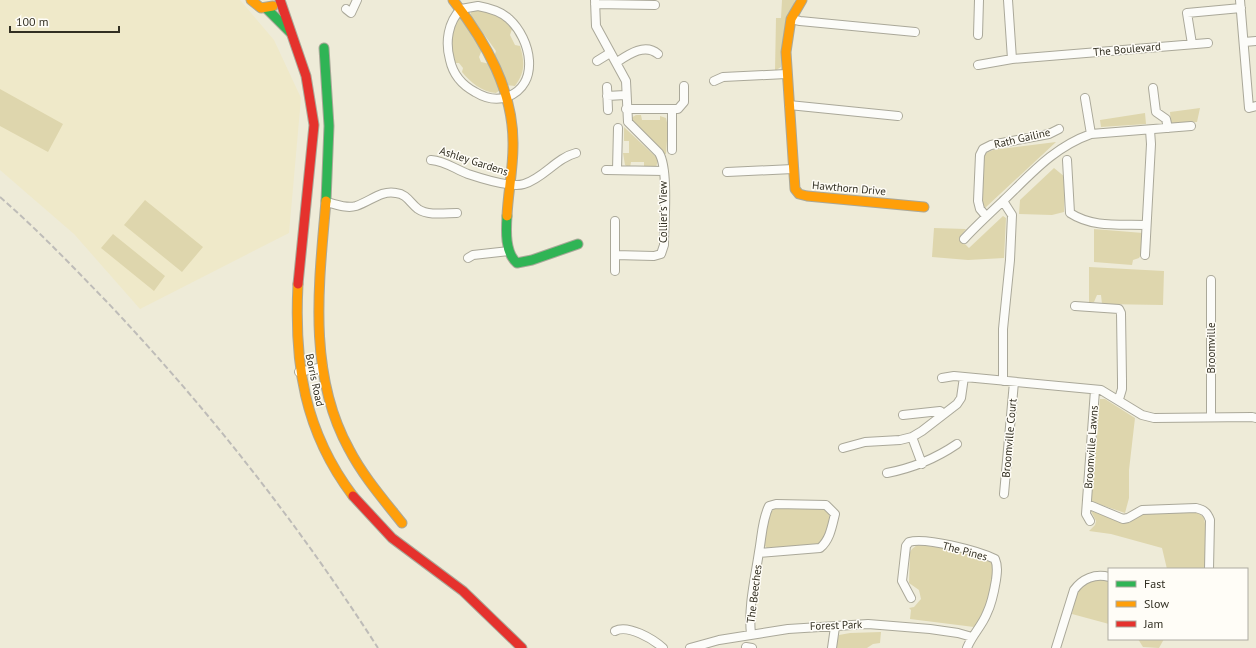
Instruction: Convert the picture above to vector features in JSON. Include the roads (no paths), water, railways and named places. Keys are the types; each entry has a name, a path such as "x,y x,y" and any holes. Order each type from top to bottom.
{"street":[{"name":"Borris Road","path":"251,0 257,6 266,8 292,34"},
{"name":"Borris Road","path":"280,0 309,82 314,125 313,150 305,205 295,325 299,372 312,423 338,474 355,499 385,532 462,591 522,648"},
{"path":"266,8 274,6 280,0"},
{"path":"346,10 351,13 357,0"},
{"name":"Ashley Gardens","path":"453,0 490,56 504,85 507,96 513,130 514,150 511,185 506,212 509,251"},
{"name":"Hawthorn Drive","path":"802,0 791,19 787,40 786,74 794,189 802,195 924,208"},
{"path":"978,35 979,0"},
{"path":"1008,0 1012,59"},
{"name":"Collier's View","path":"615,255 654,256 662,254 664,245 664,171 662,159 628,122 625,95 626,81 596,26 595,2 640,2 655,5"},
{"path":"1192,44 1187,13 1240,4 1244,42 1252,86 1252,107"},
{"path":"478,6 500,13 513,23 524,40 530,60 528,73 516,93 495,99 477,94 461,82 453,70 448,51 451,20 460,9 478,6"},
{"path":"791,19 915,32"},
{"path":"1244,42 1256,41"},
{"name":"The Boulevard","path":"978,65 1012,59 1208,43"},
{"path":"324,48 330,119 326,202 317,299 318,333 323,367 335,416 351,453 359,468 402,523"},
{"path":"617,62 642,49 649,49 658,54"},
{"path":"597,61 610,53"},
{"path":"714,81 723,77 786,74"},
{"path":"626,109 678,109 683,105 684,86"},
{"path":"1153,88 1156,112 1166,119 1168,128"},
{"path":"608,110 607,92 625,95"},
{"path":"1085,98 1091,134"},
{"path":"789,105 898,116"},
{"path":"672,109 672,150"},
{"name":"Rath Gailine","path":"964,239 1049,156 1066,144 1091,134 1191,126"},
{"path":"617,170 618,128"},
{"name":"Rath Gailine","path":"986,216 980,209 978,201 980,155 983,149 991,145 1049,134 1059,129"},
{"path":"1145,255 1151,144 1150,130"},
{"name":"Ashley Gardens","path":"430,160 439,160 468,174 511,185 525,184 535,179 569,154 576,153"},
{"path":"1067,160 1070,213 1080,219 1094,223 1146,225"},
{"path":"726,172 793,169"},
{"name":"Collier's View","path":"606,170 664,171"},
{"path":"326,202 344,207 355,206 385,192 403,194 418,209 425,212 458,213"},
{"path":"1003,202 1012,215 1010,260 1003,329 1003,381"},
{"path":"615,221 615,271"},
{"path":"468,258 474,255 509,251 512,259 516,262 532,260 554,253 571,245 578,244"},
{"name":"Broomville","path":"1211,280 1211,417"},
{"path":"1075,306 1119,308 1121,313 1122,389 1119,399"},
{"path":"299,372 323,367"},
{"path":"942,378 954,376 1107,392 1148,417 1256,418"},
{"path":"843,448 864,442 883,442 912,437 957,404 961,398 964,377"},
{"name":"Broomville Court","path":"1004,494 1014,382"},
{"name":"Broomville Lawns","path":"1090,521 1086,514 1095,390"},
{"path":"903,415 940,411 944,414"},
{"path":"912,437 922,464"},
{"path":"886,473 922,464 944,454 957,444"},
{"name":"The Beeches","path":"751,634 750,623 752,594 764,521 769,506 776,504 826,505 835,514 827,540 820,548 759,553"},
{"name":"Broomville Lawns","path":"1087,504 1122,519 1128,518 1142,510 1196,508 1204,510 1208,513 1210,520 1209,568"},
{"name":"The Pines","path":"911,598 902,581 906,546 909,542 950,545 995,559 997,564 993,596 987,614 972,637"},
{"path":"1056,648 1074,590 1079,584 1095,576 1108,577"},
{"name":"Forest Park","path":"690,648 718,640 751,634 806,627 835,627 868,624 945,630 972,637"},
{"path":"832,648 835,627"},
{"path":"615,631 620,629 629,630 663,648"},
{"path":"967,648 972,637"}],"railway":[{"path":"0,197 42,236 108,303 182,385 251,470 317,557 378,648"}]}
